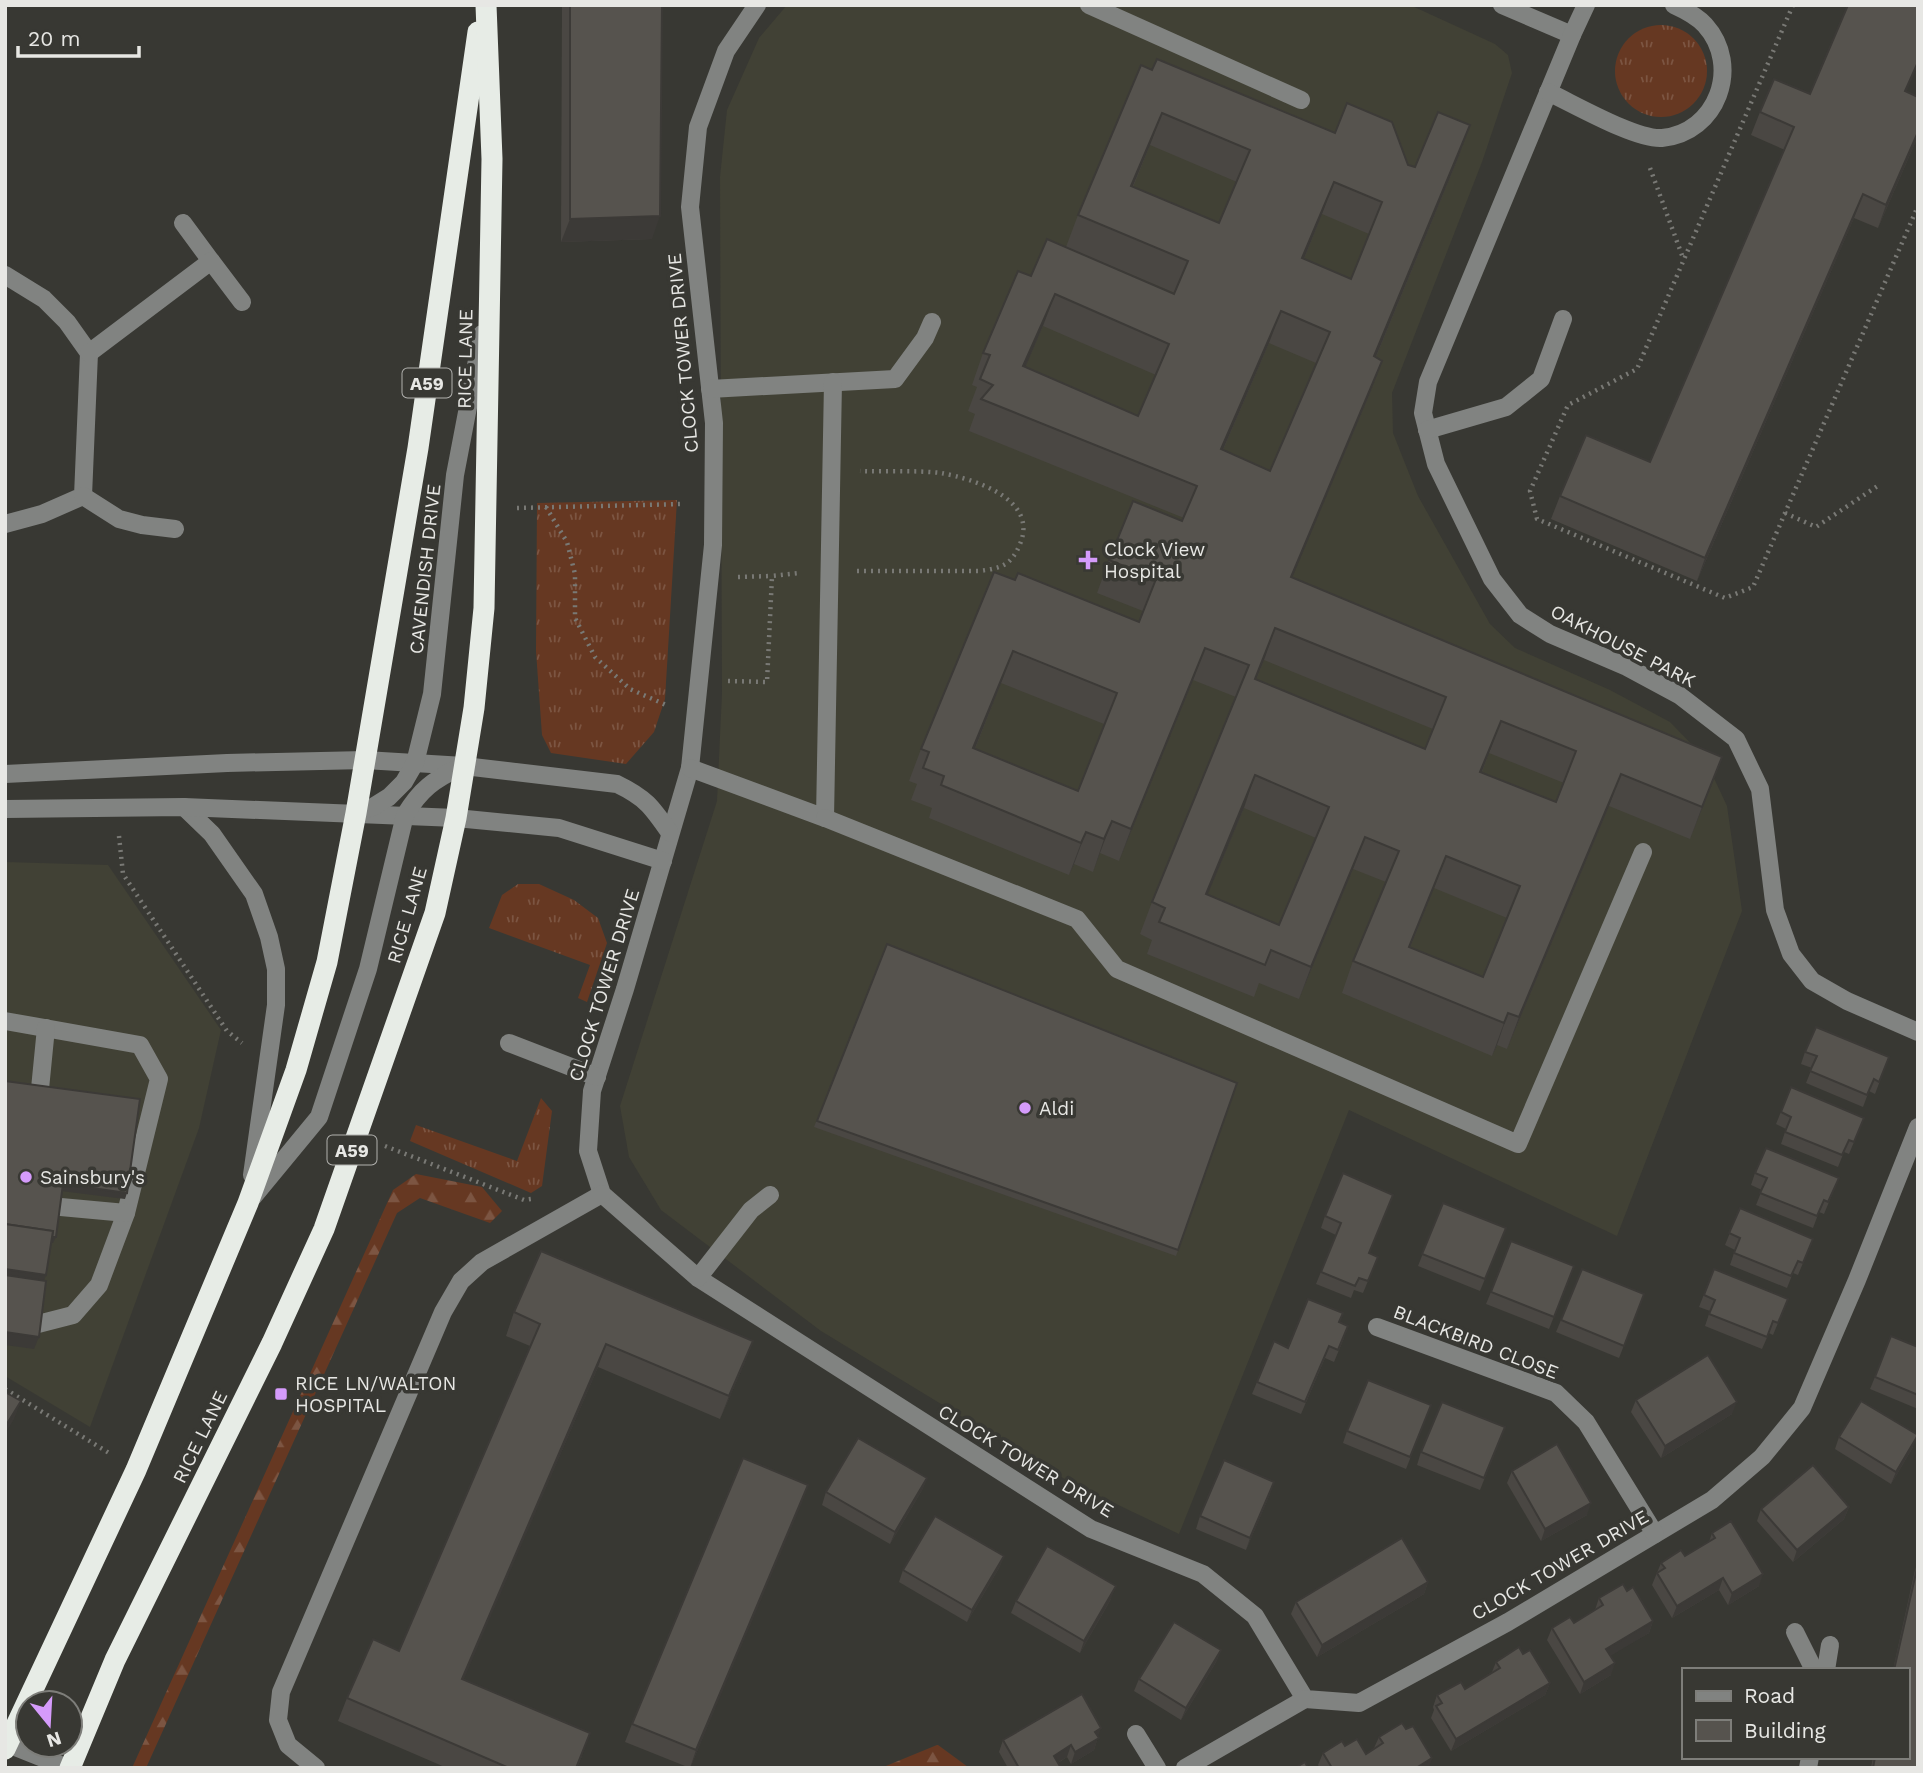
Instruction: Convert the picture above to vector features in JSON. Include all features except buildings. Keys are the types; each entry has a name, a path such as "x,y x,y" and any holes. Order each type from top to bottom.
{"highway":[{"name":"RICE LANE","path":"69,1768 115,1661 272,1343 324,1229 435,913 456,818 474,708 484,608 492,159 484,5"},
{"name":"RICE LANE","path":"6,1745 136,1470 248,1203 296,1070 327,962 365,760 418,448 484,5"}],"street":[{"name":"CLOCK TOWER DRIVE","path":"757,5 726,51 698,127 690,207 714,423 713,544 690,768 592,1091 588,1151 602,1194 698,1278 1091,1529 1203,1574 1255,1616 1305,1699 1359,1703 1508,1622 1712,1500 1762,1457 1802,1408 1918,1127"},
{"path":"1089,5 1301,100"},
{"path":"1502,5 1572,35"},
{"name":"OAKHOUSE PARK","path":"1586,5 1428,382 1423,413 1436,464 1492,579 1520,615 1550,634 1627,667 1679,695 1736,738 1760,789 1775,910 1791,954 1812,981 1847,1001 1918,1032"},
{"path":"1548,92 1637,135 1661,138 1683,133 1702,120 1716,102 1723,82 1723,61 1717,41 1704,24 1674,5"},
{"path":"183,223 242,302"},
{"path":"89,353 211,261"},
{"path":"5,275 44,299 67,322 89,353 83,496"},
{"name":"CAVENDISH DRIVE","path":"355,813 373,807 389,797 404,782 415,763 432,694 455,475 489,299"},
{"path":"1426,430 1506,407 1541,379 1563,319"},
{"path":"710,389 895,379 925,338 932,322"},
{"path":"825,818 833,382"},
{"path":"5,524 42,514 83,496"},
{"path":"83,496 119,519 176,529"},
{"path":"5,774 365,760 464,766 617,784 637,794 655,810 670,833"},
{"path":"248,1203 319,1117 368,969 405,816 414,799 429,784 464,766"},
{"path":"690,768 825,818 1077,919 1117,970 1518,1144 1643,852"},
{"name":"CAVENDISH DRIVE","path":"5,809 184,807 456,818"},
{"path":"184,807 212,834 254,894 270,937 276,969 276,1005 248,1203"},
{"path":"456,818 559,828 663,862"},
{"path":"5,1021 140,1045 159,1079 126,1213 99,1285 73,1315 38,1324 5,1320"},
{"path":"36,1123 46,1028"},
{"path":"509,1043 597,1077"},
{"path":"316,1768 288,1745 278,1720 281,1692 443,1312 461,1281 482,1262 602,1194"},
{"path":"698,1278 751,1210 770,1195"},
{"path":"24,1198 126,1213"},
{"name":"BLACKBIRD CLOSE","path":"1377,1327 1556,1393 1586,1422 1655,1534"},
{"path":"1794,1632 1813,1668"},
{"path":"1826,1668 1830,1645"},
{"path":"1185,1768 1305,1699"},
{"path":"1136,1734 1157,1768"},
{"path":"6,1745 69,1768"}],"path":[{"path":"1791,6 1637,369 1568,405 1531,491 1537,519 1725,598 1754,587 1918,206"},
{"path":"1637,135 1684,259"},
{"path":"700,680 767,682 772,576 830,570 999,569 1013,559 1022,540 1023,524 1019,509 1009,499 978,484 939,473 831,470"},
{"path":"1786,513 1816,527 1880,485"},
{"path":"485,508 712,503"},
{"path":"546,507 567,542 575,574 575,618 595,657 630,688 696,718"},
{"path":"116,807 123,874 227,1031 268,1064"},
{"path":"357,1135 524,1200 537,1199"},
{"path":"5,1389 136,1470"}],"shaded area":[{"name":"Clock View Hospital","path":"787,5 1410,5 1495,44 1508,55 1512,73 1482,162 1392,393 1393,433 1418,496 1490,624 1515,648 1610,690 1670,722 1704,757 1727,806 1742,911 1617,1236 1349,1110 1179,1534 1068,1481 821,1331 661,1210 629,1157 620,1106 717,801 722,693 720,177 727,110 759,38"},
{"path":"5,862 108,865 221,1030 199,1128 90,1427 5,1376"}],"green space":[{"path":"1661,25 1679,29 1693,39 1703,53 1707,71 1703,89 1693,103 1679,113 1661,117 1643,113 1629,103 1619,89 1615,71 1619,53 1629,39 1643,29"},
{"path":"677,500 665,699 654,732 626,764 551,753 542,735 536,651 537,503"},
{"path":"518,884 539,884 574,900 598,918 607,943 587,1002 578,998 590,965 489,928 502,895"},
{"path":"541,1098 552,1111 542,1186 531,1193 410,1141 416,1125 517,1161"},
{"path":"416,1174 482,1187 502,1211 490,1223 420,1198 397,1213 146,1768 132,1768 393,1190"},
{"path":"937,1745 968,1767 881,1768"}],"place":[{"name":"Clock View Hospital","path":"1088,560"},
{"name":"Aldi","path":"1025,1108"},
{"name":"Sainsbury's","path":"26,1177"},
{"name":"RICE LN/WALTON HOSPITAL","path":"281,1394"}]}
